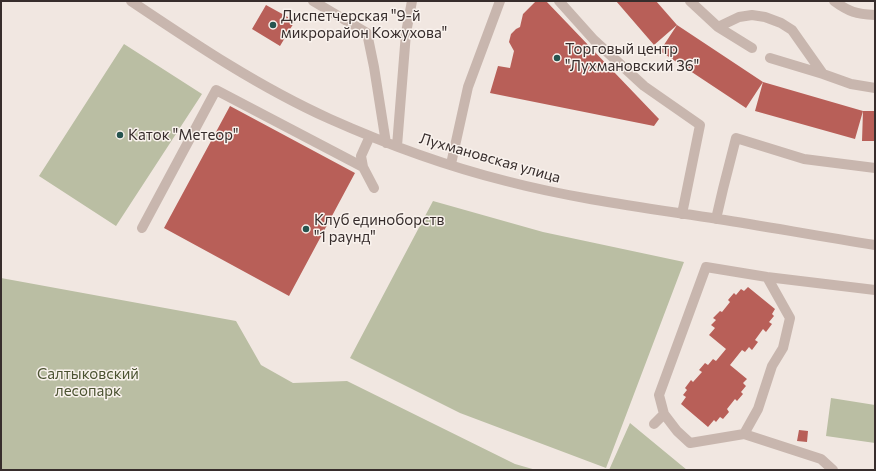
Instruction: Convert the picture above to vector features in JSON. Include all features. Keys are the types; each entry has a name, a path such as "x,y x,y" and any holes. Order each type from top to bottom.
{"street":[{"name":"Лухмановская улица","path":"131,1 166,25 281,96 329,119 370,136 450,164 505,181 554,192 875,245"},
{"path":"313,1 367,32 386,142"},
{"path":"397,146 406,33 412,1"},
{"path":"450,164 468,87 500,1"},
{"path":"559,1 594,40 644,86 700,125 682,214"},
{"path":"690,1 718,27 752,48"},
{"path":"834,1 849,11 859,14 875,15"},
{"path":"718,27 739,17 752,16 765,17 781,23 792,30 823,74"},
{"path":"770,58 852,84 875,88"},
{"path":"142,228 216,90 363,167"},
{"path":"370,136 361,156 363,167 374,188"},
{"path":"716,219 736,138 804,159 875,168"},
{"path":"833,470 821,459 744,434 690,443 677,431 664,414 659,395 706,267 767,277 875,290"},
{"path":"744,434 758,409 772,366 783,348 790,318 767,277"},
{"path":"654,424 664,414"}],"green space":[{"name":"Каток \"Метеор\"","path":"124,44 202,94 116,226 39,176"},
{"path":"433,201 543,232 684,262 606,468 460,413 350,358"},
{"name":"Салтыковский лесопарк","path":"1,278 236,321 261,365 293,383 347,381 515,464 536,470 1,470"},
{"path":"831,398 875,405 875,443 826,436"},
{"path":"630,423 687,470 609,470"}],"building":[{"name":"Торговый центр \"Лухмановский 36\"","path":"536,1 546,1 659,119 654,126 490,93 498,66 510,68 514,51 509,42 511,34 520,27 523,14"},
{"path":"616,1 656,1 677,25 654,45"},
{"name":"Диспетчерская \"9-й микрорайон Кожухова\"","path":"266,5 295,21 280,46 252,29"},
{"path":"677,25 763,82 746,108 660,51"},
{"path":"763,82 863,111 855,139 755,111"},
{"path":"230,106 355,173 289,296 164,228"},
{"path":"863,111 875,111 875,141 862,141"},
{"path":"748,287 775,309 772,314 774,316 769,322 772,324 766,332 763,329 755,340 758,342 752,350 749,347 745,352 742,350 730,365 747,379 743,383 746,386 741,392 743,394 737,401 735,399 727,409 729,412 723,419 720,417 716,422 714,420 708,427 681,404 686,397 683,395 687,390 685,388 691,380 693,382 702,372 699,370 705,363 708,365 713,359 716,361 726,349 709,335 715,328 711,325 716,320 713,318 720,311 722,312 730,302 728,300 734,293 736,295 741,289 744,291"},
{"path":"799,430 808,431 807,442 797,441"}],"place":[{"name":"Диспетчерская \"9-й микрорайон Кожухова\"","path":"273,25"},
{"name":"Торговый центр \"Лухмановский 36\"","path":"557,58"},
{"name":"Каток \"Метеор\"","path":"120,135"},
{"name":"Клуб единоборств \"1 раунд\"","path":"306,229"}]}
